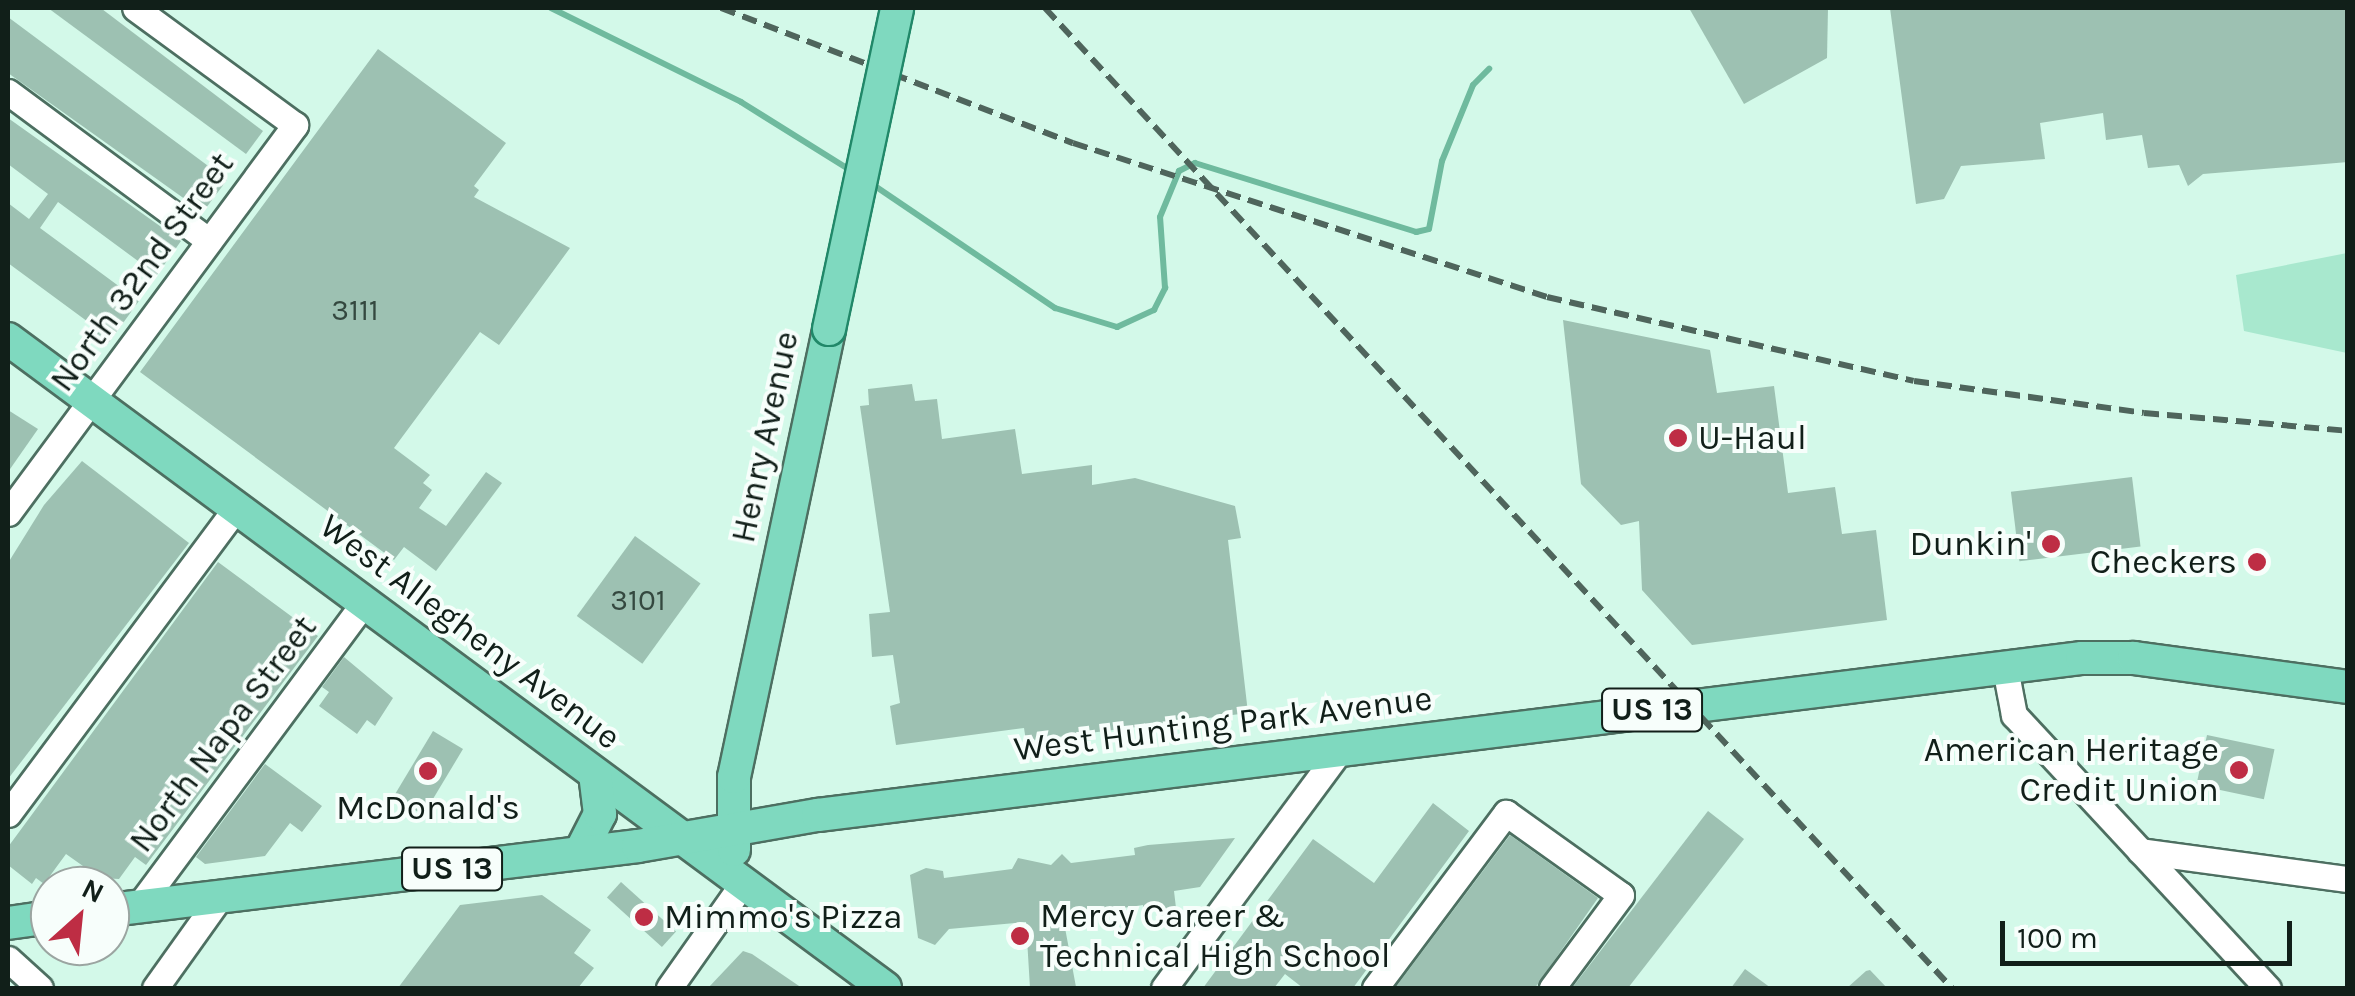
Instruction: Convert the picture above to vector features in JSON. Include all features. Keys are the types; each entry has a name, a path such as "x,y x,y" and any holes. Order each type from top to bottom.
{"main road":[{"name":"Henry Avenue","path":"742,883 730,830 734,777 896,8"},
{"name":"West Allegheny Avenue","path":"8,339 885,988"},
{"name":"West Hunting Park Avenue","path":"130,907 580,853 1342,749 2006,668 2134,658 2348,687"},
{"path":"580,853 600,814 595,774"}],"street":[{"name":"North 32nd Street","path":"8,513 292,123 135,8"},
{"path":"8,92 209,241"},
{"path":"8,814 236,508"},
{"name":"North Napa Street","path":"130,900 364,603"},
{"path":"2006,668 2014,715 2268,988"},
{"path":"1164,988 1342,749"},
{"path":"1375,988 1506,813 1621,895 1552,988"},
{"path":"2140,850 2348,879"},
{"path":"669,988 742,883"},
{"path":"155,988 220,897"},
{"path":"8,959 40,988"}],"green space":[{"path":"2347,253 2347,353 2244,331 2236,275"}],"building":[{"path":"48,8 102,9 263,131 246,154"},
{"path":"1689,8 1828,8 1827,58 1744,104"},
{"path":"1890,8 2348,8 2348,162 2203,174 2188,186 2179,165 2148,168 2142,135 2106,140 2103,113 2040,123 2045,159 1961,166 1944,199 1916,204"},
{"path":"8,17 227,180 203,212 8,73"},
{"path":"378,49 506,143 474,186 479,190 474,197 570,248 499,345 480,332 394,448 430,475 423,483 432,490 419,508 446,526 486,472 502,483 436,571 404,547 394,560 140,372"},
{"path":"8,118 181,241 157,275 58,202 40,228 139,301 107,345 94,336 99,330 8,263 8,203 29,219 48,194 8,164"},
{"name":"U-Haul","path":"1563,320 1710,350 1717,393 1774,386 1788,493 1835,487 1842,534 1876,530 1887,620 1692,645 1642,590 1639,521 1621,525 1581,484"},
{"path":"912,384 915,401 937,399 942,439 1015,429 1022,474 1092,465 1092,485 1135,478 1235,506 1241,538 1228,540 1248,713 1026,741 1024,728 896,745 890,706 900,703 893,655 872,657 869,614 890,612 860,406 869,405 868,389"},
{"path":"8,410 38,429 8,472"},
{"path":"82,461 189,543 8,779 8,563 44,505"},
{"path":"2132,477 2141,546 2019,561 2011,492"},
{"path":"635,536 701,584 642,664 577,616"},
{"path":"218,562 318,636 146,865 135,857 128,866 83,866 66,854 57,866 30,866 30,882 8,865 8,847"},
{"path":"344,657 393,698 375,726 367,720 357,734 319,706 329,692 322,687"},
{"name":"McDonald's","path":"433,731 463,749 423,815 393,797"},
{"name":"American Heritage Credit Union","path":"2207,735 2274,749 2264,799 2196,785"},
{"path":"265,764 322,806 302,832 290,823 265,856 205,864 196,857"},
{"path":"1433,803 1469,831 1353,988 1303,988 1285,974 1274,988 1203,988 1313,839 1374,883"},
{"path":"1708,811 1744,839 1628,988 1572,988"},
{"path":"1510,835 1598,898 1535,988 1395,988"},
{"path":"1235,838 1200,887 1174,891 1176,908 1143,912 1143,905 1063,917 1076,987 1030,988 1026,922 949,929 935,945 918,938 910,875 926,868 943,871 944,878 1012,869 1018,858 1051,865 1062,854 1071,863 1135,855 1134,848 1148,845"},
{"path":"621,882 676,932 662,947 607,898"},
{"path":"542,895 591,930 574,953 594,968 578,988 398,988 460,905"},
{"path":"743,951 752,954 802,988 708,988"},
{"path":"1745,969 1771,988 1731,988"},
{"path":"1870,970 1887,988 1847,988 1866,971"}],"waterway":[{"path":"551,8 741,102 850,170"},
{"path":"869,182 1055,308 1117,327 1154,310 1165,288 1160,217 1179,171 1195,163 1416,232 1429,229 1442,161 1473,85 1489,69"}],"railway":[{"path":"721,8 1073,143 1547,297 1914,381 2144,413 2348,431"},
{"path":"1045,8 1952,988"}],"place":[{"name":"U-Haul","path":"1678,438"},
{"name":"Dunkin'","path":"2051,544"},
{"name":"Checkers","path":"2257,562"},
{"name":"American Heritage Credit Union","path":"2239,770"},
{"name":"McDonald's","path":"428,771"},
{"name":"Mimmo's Pizza","path":"644,917"},
{"name":"Mercy Career & Technical High School","path":"1020,936"}]}
